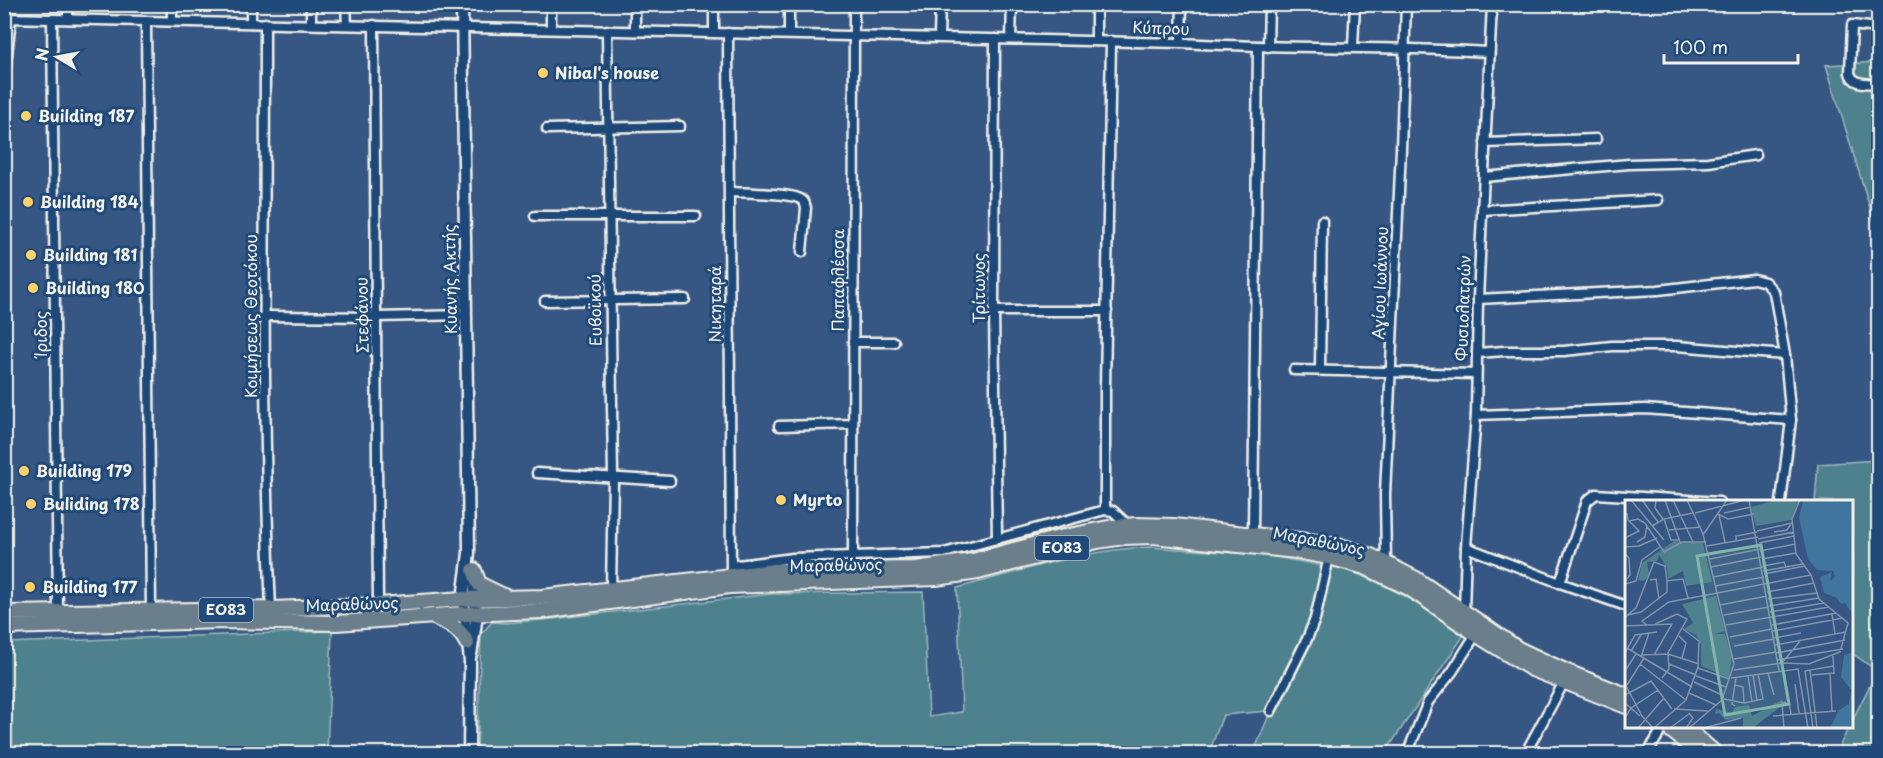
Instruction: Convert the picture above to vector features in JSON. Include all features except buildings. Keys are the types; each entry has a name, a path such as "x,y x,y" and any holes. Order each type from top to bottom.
{"main road":[{"name":"Μαραθώνος","path":"4,613 58,614 378,605 469,598 512,598 776,571 935,568 973,561 1059,538 1128,525 1173,526 1253,534 1334,545 1354,550 1416,579 1528,654 1625,695"},
{"name":"Μαραθώνος","path":"4,627 223,621 336,623 431,616 542,612 730,586 936,578 978,572 1064,548 1124,537 1173,537 1296,551 1365,567 1401,583 1513,658 1564,682 1625,706"},
{"path":"474,570 479,584 512,598"},
{"path":"431,616 456,628 467,643"},
{"path":"1668,728 1700,753"},
{"path":"1692,729 1716,753"}],"street":[{"path":"68,4 68,19"},
{"path":"172,4 172,21"},
{"path":"251,4 251,23"},
{"path":"310,4 310,24"},
{"path":"346,4 347,25"},
{"name":"Κυανής Ακτής","path":"462,4 469,598"},
{"path":"551,4 551,29"},
{"path":"635,4 635,31"},
{"path":"714,4 714,33"},
{"path":"789,4 789,34"},
{"name":"Παπαφλέσσα","path":"853,556 854,4"},
{"path":"939,38 940,4"},
{"path":"1011,39 1012,4"},
{"path":"1096,4 1096,41"},
{"path":"1181,43 1182,4"},
{"path":"1253,534 1263,47 1269,4"},
{"path":"1353,47 1355,4"},
{"name":"Αγίου Ιωάννου","path":"1386,563 1385,494 1406,4"},
{"name":"Φυσιολατρών","path":"1464,612 1466,547 1476,416 1478,299 1492,4"},
{"path":"4,83 8,18"},
{"name":"Κύπρου","path":"8,18 1111,41 1263,47 1404,47 1488,52"},
{"name":"Ίριδος","path":"52,19 58,614"},
{"path":"146,21 151,612"},
{"name":"Κοιμήσεως Θεοτόκου","path":"265,23 265,316 271,609"},
{"name":"Στεφάνου","path":"374,25 378,605"},
{"path":"1878,28 1852,26 1850,75 1856,82 1878,84"},
{"name":"Ευβοϊκού","path":"607,30 612,477 611,589"},
{"name":"Νικηταρά","path":"728,33 731,575"},
{"name":"Τρίτωνος","path":"995,39 994,311 997,538"},
{"path":"1105,510 1111,41"},
{"path":"547,129 680,126"},
{"path":"1485,143 1596,139"},
{"path":"1484,177 1629,164 1708,162 1756,155"},
{"path":"730,192 788,195 800,198 806,208 802,252"},
{"path":"1482,210 1658,200"},
{"path":"535,216 696,216"},
{"path":"1320,370 1322,221"},
{"path":"1478,299 1658,290 1762,280 1774,292 1785,355 1791,420 1781,500"},
{"path":"545,301 610,302 685,299"},
{"path":"994,311 1107,311"},
{"path":"265,316 466,315"},
{"path":"853,342 894,342"},
{"path":"1477,353 1564,351 1612,346 1677,346 1785,355"},
{"path":"1294,370 1476,374"},
{"path":"1476,416 1644,409 1791,420"},
{"path":"779,426 853,424"},
{"path":"537,473 670,481"},
{"path":"1560,583 1590,497 1596,494 1701,500"},
{"path":"731,575 737,565 757,561 944,553 1105,510 1113,512 1128,525"},
{"path":"1466,547 1625,606"},
{"name":"Κυανής Ακτής","path":"469,553 474,570 469,598"},
{"path":"1271,711 1315,619 1329,557"},
{"path":"469,598 469,753"},
{"path":"470,614 467,643 470,661"},
{"path":"1407,753 1428,702 1452,672 1476,634"},
{"path":"1525,753 1564,682"},
{"path":"1647,753 1664,728"}],"green space":[{"path":"1878,62 1878,234 1826,65"},
{"path":"1878,460 1878,753 1836,753 1848,728 1853,728 1853,719 1877,671 1853,654 1853,500 1815,500 1818,464"},
{"path":"1150,547 1265,555 1324,566 1313,619 1268,711 1223,715 1209,753 477,754 481,634 492,622 552,619 770,594 923,592 929,717 962,712 957,588 1077,557"},
{"path":"1331,565 1368,578 1401,594 1464,635 1385,753 1253,754 1269,715 1272,714 1309,641"},
{"path":"332,631 327,753 5,753 5,643"}],"place":[{"name":"Nibal's house","path":"543,73"},
{"name":"Building 187","path":"26,116"},
{"name":"Building 184","path":"28,202"},
{"name":"Building 181","path":"31,255"},
{"name":"Building 180","path":"33,288"},
{"name":"Building 179","path":"24,471"},
{"name":"Myrto","path":"781,500"},
{"name":"Buliding 178","path":"31,504"},
{"name":"Building 177","path":"30,587"}]}
